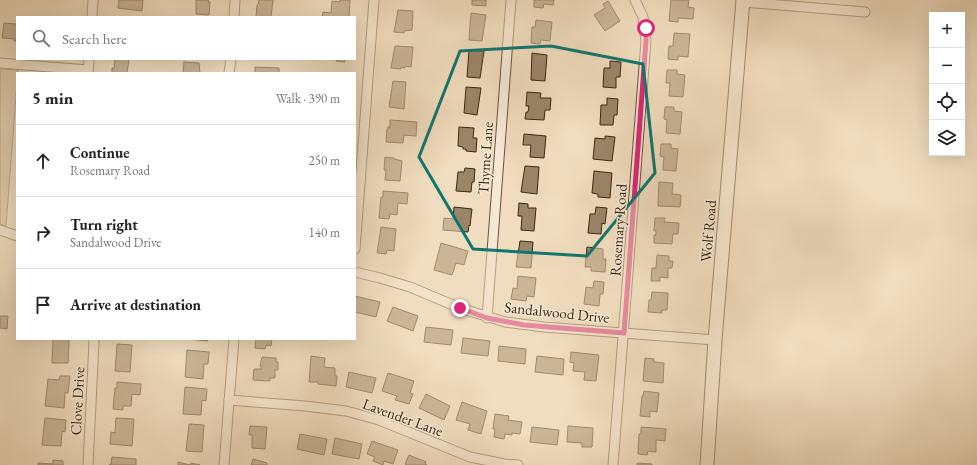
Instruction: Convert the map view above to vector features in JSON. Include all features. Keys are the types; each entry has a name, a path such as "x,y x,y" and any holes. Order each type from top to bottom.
{"main road":[{"name":"Wolf Road","path":"706,465 743,1"}],"street":[{"path":"92,16 93,0"},
{"path":"234,16 235,0"},
{"path":"356,236 374,0"},
{"name":"Thyme Lane","path":"487,318 511,0"},
{"name":"Rosemary Road","path":"613,465 646,41 643,17 635,0"},
{"path":"743,1 865,12"},
{"path":"0,63 88,72 89,60"},
{"path":"230,60 230,72"},
{"path":"0,230 16,236"},
{"name":"Sandalwood Drive","path":"356,272 410,287 487,318 524,325 715,340"},
{"name":"Clove Drive","path":"88,465 93,340"},
{"path":"224,465 234,340"},
{"name":"Lavender Lane","path":"229,400 346,411 379,420 470,457 504,464 518,465"}],"highlighted area":[{"path":"551,46 643,64 655,173 587,256 473,249 419,157 460,51"}],"shaded area":[{"path":"0,69 18,70 18,72 16,72 16,96 6,226 0,224"}],"building":[{"path":"119,0 143,0 142,11 118,8"},
{"path":"196,0 209,0 209,15 196,14"},
{"path":"259,0 273,0 271,16 256,16"},
{"path":"340,0 350,0 349,16 322,16 323,12 331,13 332,1 340,2"},
{"path":"472,0 486,0 486,6 472,5"},
{"path":"534,0 554,0 553,5 544,4 543,8 534,7"},
{"path":"671,0 689,0 688,7 694,8 693,19 678,18 678,22 669,21"},
{"path":"608,1 620,21 605,31 594,15 605,8 603,4"},
{"path":"398,10 413,11 412,30 404,31 404,33 394,32"},
{"path":"471,13 486,15 482,41 469,40"},
{"path":"536,20 552,22 550,41 541,40 540,44 531,43 532,27 535,27"},
{"path":"4,23 16,24 16,41 14,41 15,39 2,38"},
{"path":"674,33 690,34 688,57 678,56 678,60 668,59 669,46 673,46"},
{"path":"395,46 413,47 411,67 405,66 405,68 401,67 401,69 391,68"},
{"path":"469,50 484,51 480,78 467,77"},
{"path":"532,53 547,55 545,81 531,80"},
{"path":"115,60 129,60 127,72 112,72 112,68 114,68"},
{"path":"345,60 345,62 336,61"},
{"path":"610,61 621,62 620,77 616,77 616,88 603,87 604,68 610,68"},
{"path":"184,62 199,63 200,72 183,72"},
{"path":"255,67 279,68 279,72 255,72"},
{"path":"667,70 677,70 677,74 685,75 683,97 669,96 670,83 666,83"},
{"path":"393,81 406,82 404,109 389,107"},
{"path":"466,87 481,88 477,115 464,113"},
{"path":"527,92 541,93 540,98 551,98 550,110 545,110 544,120 525,119 529,106 526,106"},
{"path":"607,98 618,99 617,115 614,115 613,125 600,125 601,105 607,105"},
{"path":"665,107 674,107 674,111 682,112 680,134 666,133 667,120 664,119"},
{"path":"390,120 417,122 416,136 404,135 403,143 386,142 387,129 390,127"},
{"path":"459,127 474,128 473,138 477,138 476,152 466,151 463,147 458,146"},
{"path":"524,134 546,136 544,158 530,157 531,145 523,145"},
{"path":"605,136 615,137 612,161 593,159 595,138 605,139"},
{"path":"661,144 671,144 671,148 678,149 676,171 663,170 664,157 660,156"},
{"path":"385,157 402,161 400,181 385,180"},
{"path":"525,166 539,167 537,194 521,192"},
{"path":"465,168 475,169 474,182 472,182 471,192 456,191 458,172 464,172"},
{"path":"594,171 612,173 610,198 598,197 598,194 592,193"},
{"path":"659,182 673,183 672,194 681,195 680,207 658,206"},
{"path":"383,191 408,193 407,204 398,203 397,215 390,214 389,219 379,218"},
{"path":"519,203 528,204 528,208 536,208 534,231 521,230 522,216 518,216"},
{"path":"454,207 472,209 468,232 443,230 444,218 453,219"},
{"path":"596,207 607,208 605,224 602,223 601,234 588,233 590,214 595,214"},
{"path":"655,218 665,218 664,222 679,223 678,234 673,234 672,244 654,243 654,235 656,235 656,231 654,231"},
{"path":"381,227 396,229 394,251 387,250 386,254 377,253"},
{"path":"520,241 533,242 531,268 516,267"},
{"path":"441,243 468,251 464,265 456,263 452,275 434,270"},
{"path":"587,247 603,249 603,259 606,259 605,272 591,271 591,267 585,267"},
{"path":"657,255 669,256 669,261 673,261 672,268 668,268 668,278 660,277 660,281 651,281 652,268 656,268"},
{"path":"518,276 536,278 534,297 527,296 526,301 511,299 513,288 517,289"},
{"path":"594,281 604,282 603,294 600,294 599,306 584,304 586,287 593,288"},
{"path":"652,292 668,293 667,310 662,310 662,313 648,312 649,300 651,300"},
{"path":"356,296 380,302 376,317 356,312"},
{"path":"393,307 418,316 413,331 387,321"},
{"path":"0,316 8,316 7,329 0,328"},
{"path":"426,327 453,330 451,345 424,342"},
{"path":"463,338 490,341 488,356 461,353"},
{"path":"53,340 69,340 68,363 52,363"},
{"path":"256,340 272,340 271,346 266,345 265,349 255,348"},
{"path":"117,344 132,345 130,372 115,371"},
{"path":"499,346 526,349 525,364 498,361"},
{"path":"187,350 209,352 208,364 204,364 203,379 185,377"},
{"path":"571,352 599,355 596,381 584,380 585,372 573,371 574,363 570,362"},
{"path":"311,356 325,358 324,367 335,368 335,376 337,376 336,386 318,384 318,382 309,382"},
{"path":"537,356 564,359 563,375 535,372"},
{"path":"262,357 276,358 276,362 278,362 278,370 275,370 275,378 270,378 270,381 253,380 254,369 261,369 260,366"},
{"path":"645,358 654,359 654,362 664,363 663,383 643,381"},
{"path":"349,372 376,378 372,393 346,387"},
{"path":"388,373 414,381 410,393 413,394 409,404 395,400 397,396 382,391"},
{"path":"60,376 70,376 68,393 65,393 64,408 45,406 48,379 59,380"},
{"path":"117,382 141,384 140,395 132,394 131,406 123,406 123,410 113,409"},
{"path":"185,387 207,389 206,401 202,400 201,415 183,414"},
{"path":"644,391 659,393 657,412 650,411 650,417 640,416"},
{"path":"426,394 450,406 444,420 419,408"},
{"path":"462,402 487,411 481,434 468,430 470,424 456,420"},
{"path":"495,414 509,416 508,420 522,422 520,434 505,434 504,439 494,437 495,429 493,429"},
{"path":"45,418 66,420 65,432 62,431 61,446 42,445"},
{"path":"116,418 134,419 132,446 110,444 111,432 115,433"},
{"path":"189,424 204,425 202,452 186,451"},
{"path":"250,426 267,427 265,449 252,448 252,435 249,435"},
{"path":"568,426 593,428 592,447 582,447 582,443 567,442"},
{"path":"532,427 559,430 557,445 530,442"},
{"path":"641,427 666,429 665,441 656,440 656,452 648,451 647,455 638,454 639,434 641,434"},
{"path":"300,434 327,439 324,455 297,449"},
{"path":"335,438 362,444 359,459 332,454"},
{"path":"372,441 398,450 393,464 384,461 383,465 373,461 375,457 367,454"},
{"path":"409,455 426,462 425,464 427,465 405,464"},
{"path":"112,457 136,459 136,465 109,465 111,464"},
{"path":"253,459 267,463 267,465 251,465"},
{"path":"53,460 63,461 63,465 38,465 38,463 53,464"},
{"path":"178,462 190,465 178,465"},
{"path":"637,463 652,464 652,465 637,465"}],"route":[{"path":"460,308 487,318 524,325 624,333 646,28"}]}
